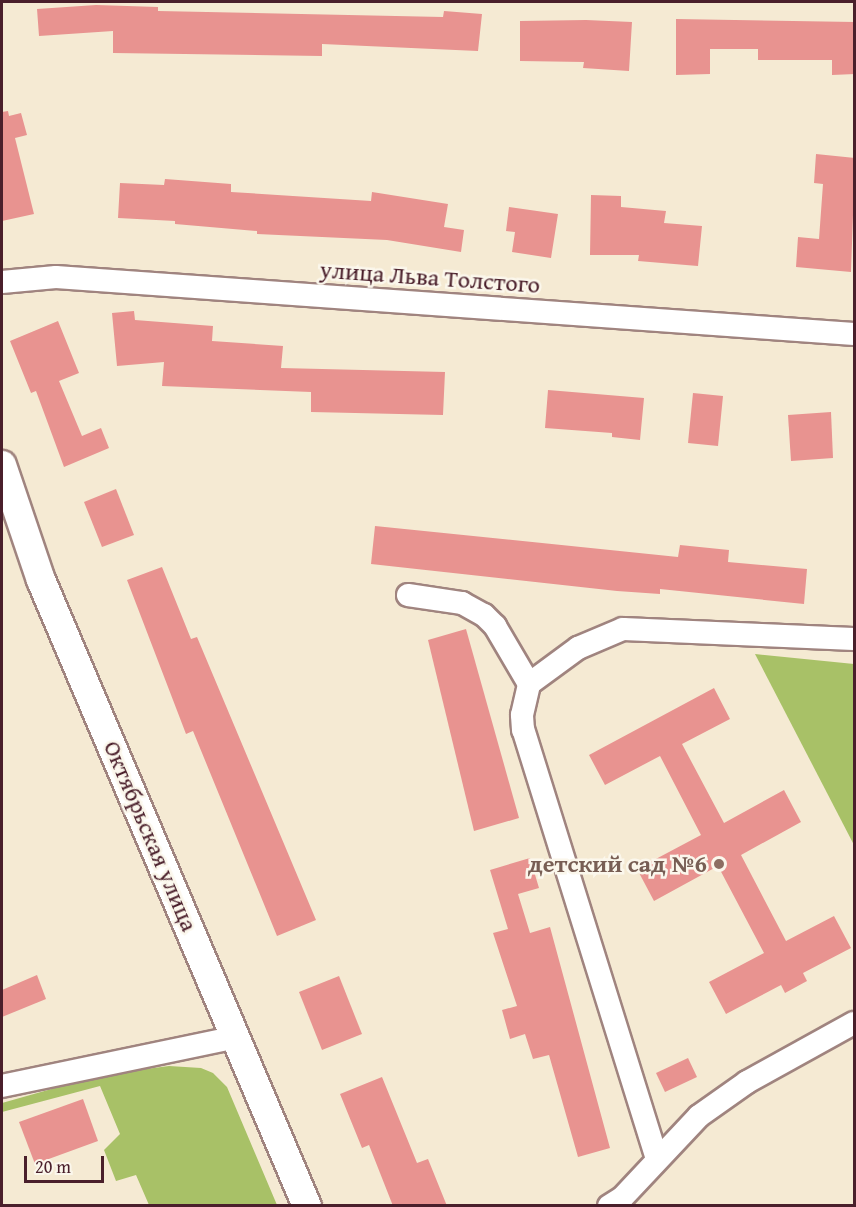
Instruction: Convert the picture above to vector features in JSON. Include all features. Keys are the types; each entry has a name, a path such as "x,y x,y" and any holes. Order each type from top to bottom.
{"street":[{"name":"улица Льва Толстого","path":"2,282 56,277 855,334"},
{"name":"Октябрьская улица","path":"2,465 41,580 307,1206"},
{"path":"408,595 462,603 484,615 503,638 529,684"},
{"path":"657,1160 523,730 522,714 529,684 579,648 623,628 854,634"},
{"path":"609,1206 622,1198 699,1116 747,1082 855,1023"},
{"path":"2,1086 237,1037"}],"green space":[{"path":"755,654 854,664 854,845"},
{"path":"169,1066 201,1068 213,1073 227,1087 277,1205 149,1205 136,1175 116,1181 104,1150 120,1134 100,1086 2,1112 2,1103 101,1075"}],"building":[{"path":"96,5 158,7 158,11 443,17 444,11 482,14 478,51 322,44 322,56 113,53 113,31 39,36 37,9"},
{"path":"676,19 855,22 855,74 832,75 832,60 758,60 758,49 710,49 710,74 676,75"},
{"path":"520,21 632,22 629,71 583,68 584,62 520,61"},
{"path":"8,111 9,116 21,113 27,135 15,138 34,214 2,221 2,112"},
{"path":"816,154 855,158 851,272 796,267 798,237 819,239 823,184 814,183"},
{"path":"165,179 231,184 231,192 371,201 372,192 448,204 444,227 464,230 461,252 387,240 257,234 257,231 175,224 175,221 118,218 120,183 164,185"},
{"path":"591,195 621,196 621,207 666,211 664,223 702,226 698,266 638,261 639,255 590,255"},
{"path":"509,207 558,214 551,258 512,252 515,232 506,231"},
{"path":"134,311 135,320 213,326 212,341 283,346 281,368 445,372 443,415 311,412 311,392 162,386 164,362 117,366 112,313"},
{"path":"58,321 79,373 59,381 82,436 101,428 109,448 64,467 36,391 31,393 10,341"},
{"path":"548,390 644,398 640,440 612,437 612,433 545,428"},
{"path":"693,393 723,396 718,446 688,443"},
{"path":"831,412 833,458 791,461 788,415"},
{"path":"116,489 134,535 102,547 84,502"},
{"path":"375,526 678,557 680,545 729,550 728,562 807,569 804,604 660,589 660,594 617,591 371,564"},
{"path":"162,567 191,639 197,637 316,920 277,936 193,731 186,734 127,580"},
{"path":"466,629 519,818 474,831 428,640"},
{"path":"714,688 730,719 682,744 724,823 784,790 801,822 741,855 786,941 834,916 851,948 803,973 807,981 785,993 781,985 726,1014 709,982 764,953 718,866 654,901 637,869 701,835 660,756 605,785 589,755"},
{"path":"530,858 539,888 518,894 530,933 550,927 610,1148 578,1157 549,1055 533,1059 525,1034 510,1039 502,1010 517,1006 493,933 508,929 490,870"},
{"path":"37,975 46,999 2,1017 2,990"},
{"path":"339,976 362,1034 322,1050 299,992"},
{"path":"688,1058 697,1077 665,1092 656,1073"},
{"path":"382,1077 417,1163 428,1159 447,1206 393,1206 369,1145 362,1148 340,1094"},
{"path":"83,1099 98,1141 35,1164 19,1122"}],"place":[{"name":"детский сад №6","path":"719,864"}]}
